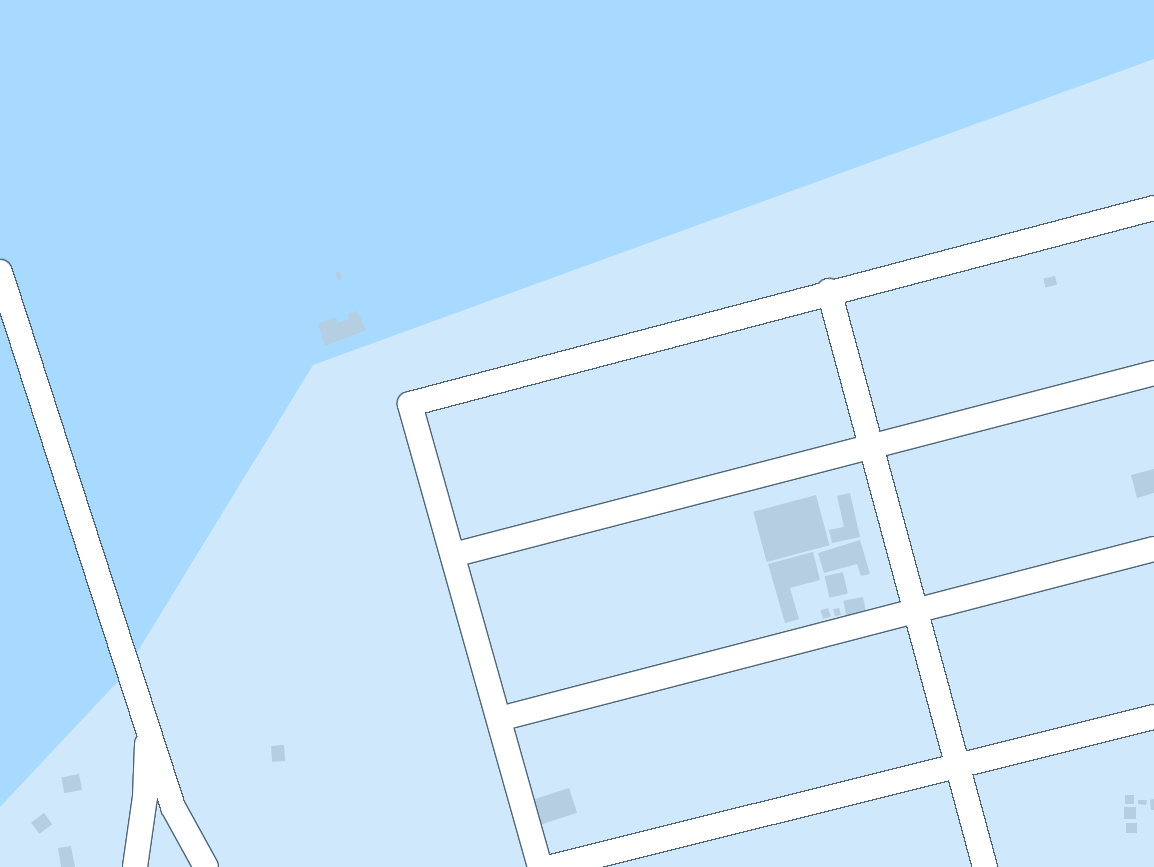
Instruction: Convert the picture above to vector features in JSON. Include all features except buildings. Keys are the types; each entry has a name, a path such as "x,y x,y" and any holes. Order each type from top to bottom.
{"street":[{"path":"540,867 410,404 829,291 1154,208"},
{"path":"0,272 173,807 206,867"},
{"path":"829,291 985,867"},
{"path":"453,555 1154,373"},
{"path":"499,718 1154,549"},
{"path":"552,867 1154,717"},
{"path":"135,867 145,797 147,730"}],"shaded area":[{"path":"0,0 1154,0 1154,59 313,365 122,677 0,807"}]}
